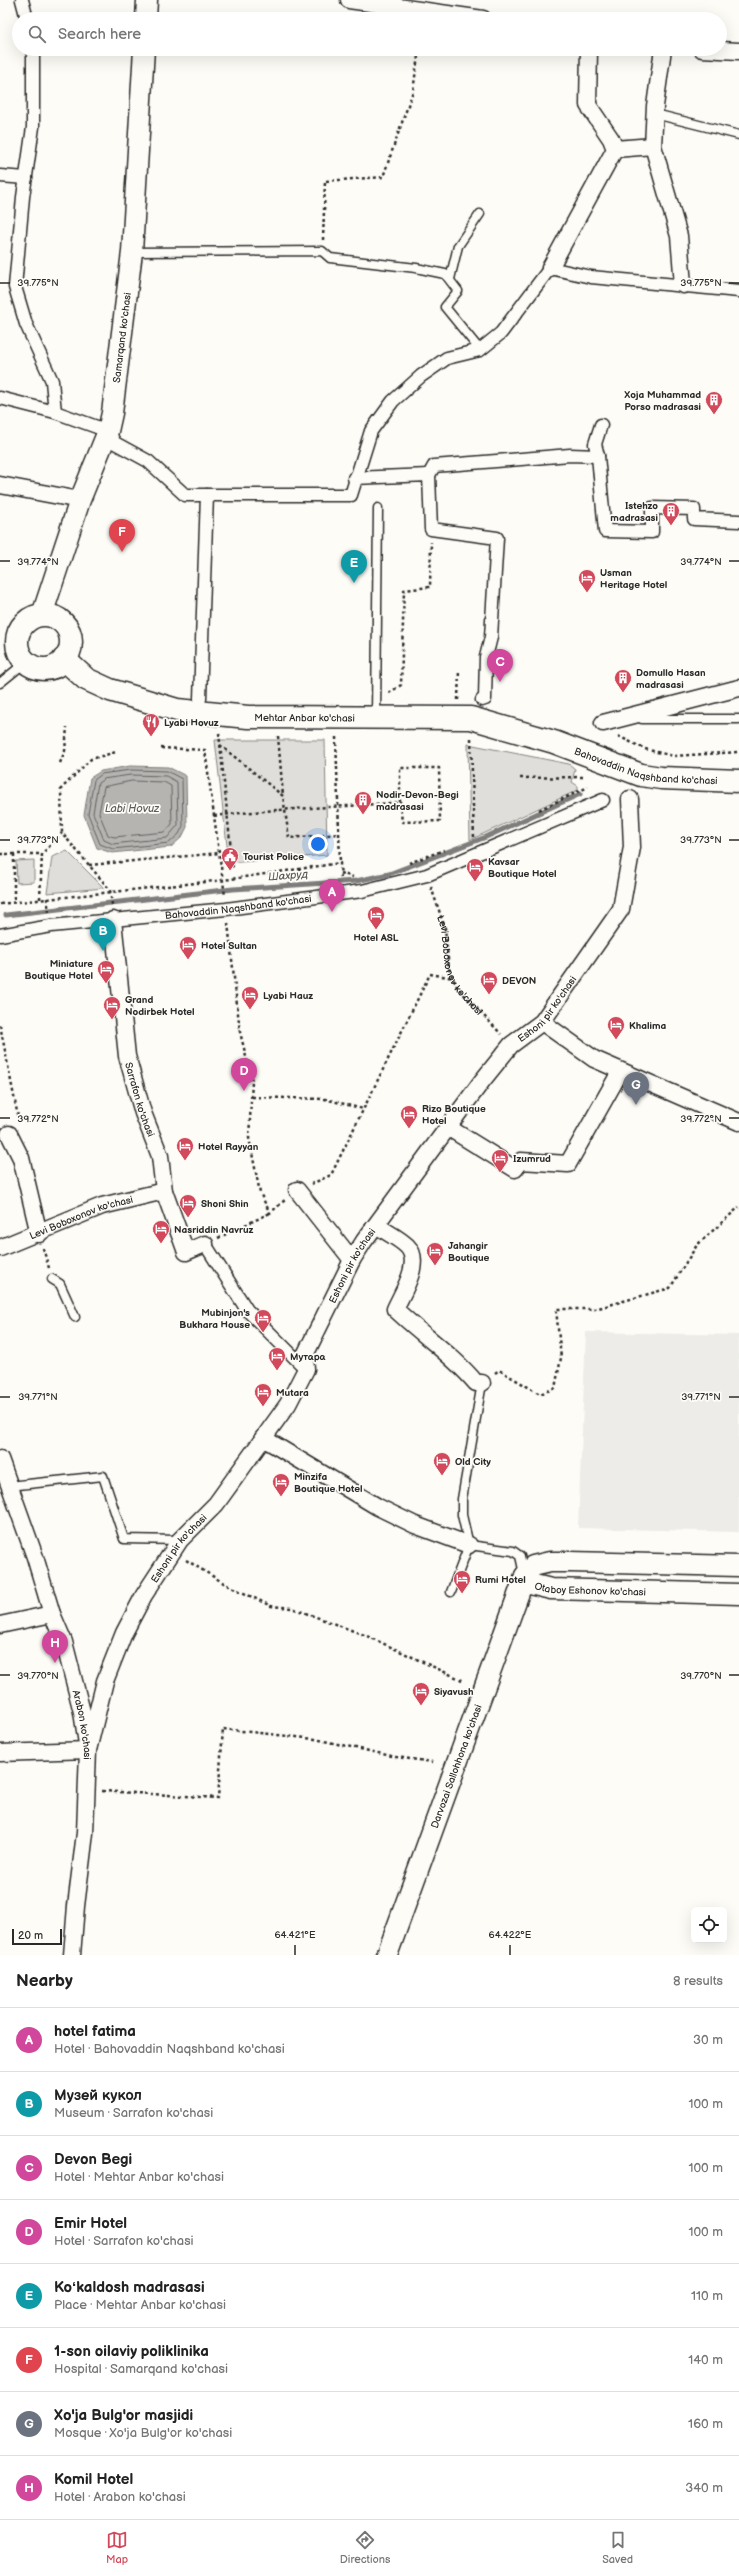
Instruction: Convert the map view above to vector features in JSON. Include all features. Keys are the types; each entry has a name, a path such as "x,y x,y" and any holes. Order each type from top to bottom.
{"main road":[{"path":"42,615 53,616 62,621 68,630 71,640 69,650 64,660 56,666 46,669 35,667 26,662 20,654 17,643 18,633 24,624 32,617 42,615"},
{"name":"Mehtar Anbar ko'chasi","path":"64,660 86,679 110,690 177,710 248,717 377,709 471,718 554,742"},
{"name":"Bahovaddin Naqshband ko'chasi","path":"554,742 642,775 683,779 739,781"}],"street":[{"path":"22,0 25,12"},
{"path":"146,12 147,0"},
{"path":"349,0 387,2 443,12"},
{"path":"727,50 739,51"},
{"path":"33,56 33,127 14,287 26,324 52,382 55,412"},
{"name":"Samarqand ko'chasi","path":"42,615 80,500 108,431 116,388 132,252 144,56"},
{"path":"589,56 586,93 588,106 616,150"},
{"path":"662,56 655,114 653,146 679,236 683,285"},
{"path":"616,150 653,146"},
{"path":"0,398 55,412 108,431 115,443 148,461 185,495 351,495 354,478 371,431 393,401 421,376 447,358 480,350 501,333 550,268 616,150"},
{"path":"0,176 26,178"},
{"path":"550,268 591,277 739,291"},
{"path":"601,425 595,444 598,456 605,531 652,532 652,508 694,509 694,519 739,521"},
{"path":"482,700 485,699 486,657 491,637 497,538 432,529 429,475 434,466 563,455 598,456"},
{"path":"354,478 429,475"},
{"path":"0,485 80,500"},
{"path":"200,699 207,495"},
{"path":"608,728 621,718 739,688"},
{"name":"Eshoni pir ko'chasi","path":"88,1750 105,1681 124,1633 144,1595 176,1545 216,1504 288,1404 306,1369 305,1355 352,1260 482,1081 511,1045 542,1022 621,909 632,847 630,799"},
{"name":"Bahovaddin Naqshband ko'chasi","path":"0,935 113,914 362,892 426,875 603,800"},
{"name":"Sarrafon ko'chasi","path":"113,914 127,1056 143,1113 160,1156 164,1191 186,1252 205,1244"},
{"path":"542,1022 594,1059 620,1072 739,1122"},
{"path":"449,1128 515,1169 521,1161 568,1164 620,1072"},
{"path":"5,1136 21,1158 39,1234"},
{"path":"297,1190 352,1260"},
{"name":"Levi Boboxonov ko'chasi","path":"0,1248 39,1234 102,1206 164,1191"},
{"path":"376,1225 408,1246 412,1254 410,1275 395,1309 430,1342 462,1366 476,1383 482,1383"},
{"path":"205,1244 247,1310 306,1369"},
{"path":"263,1438 378,1507 415,1525 469,1545"},
{"name":"Arabon ko'chasi","path":"0,1459 8,1486 35,1557 52,1614 64,1642 82,1712 88,1750 85,1833 76,1906 72,1955"},
{"name":"Otaboy Eshonov ko'chasi","path":"739,1566 550,1562 533,1566 525,1576 526,1583 551,1590 739,1594"},
{"name":"Darvozai Sallohhona ko'chasi","path":"387,1955 525,1576"},
{"path":"0,1625 52,1614"},
{"path":"0,1753 88,1750"}],"lane":[{"path":"655,114 739,135"},
{"path":"450,279 458,246 480,214"},
{"path":"132,252 322,251 330,258 416,268 446,274 458,291 445,307 480,350"},
{"path":"377,709 378,508"},
{"path":"0,684 26,662"},
{"path":"621,718 739,719"},
{"path":"52,1280 60,1284 75,1317"},
{"path":"451,1592 469,1545 462,1515 462,1499 482,1383"},
{"path":"8,1486 103,1476 124,1539 176,1545"},
{"path":"469,1545 513,1551 520,1556 525,1576"}],"path":[{"path":"322,251 325,181 383,177 413,91 418,56"},
{"path":"377,709 401,685 404,590 430,587 432,529"},
{"path":"458,700 459,670"},
{"path":"60,763 66,751 66,727"},
{"path":"608,728 645,749 673,756 739,752"},
{"path":"219,733 233,870"},
{"path":"278,736 283,796 289,838 339,834"},
{"path":"336,737 340,872 358,879"},
{"path":"471,738 474,840"},
{"path":"220,745 283,796"},
{"path":"161,748 204,750 224,880 240,1032 252,1081 249,1138 260,1193 270,1213"},
{"path":"113,914 110,890 62,833 61,789 91,759 116,752"},
{"path":"400,768 439,768 440,821 402,822 400,802 400,768"},
{"path":"520,778 583,777"},
{"path":"534,812 588,787"},
{"path":"214,816 285,808 338,808 400,802"},
{"path":"40,899 42,854 62,833"},
{"path":"466,842 480,837"},
{"path":"402,866 452,848"},
{"path":"89,865 220,853"},
{"path":"0,854 42,854"},
{"path":"14,854 14,902"},
{"path":"0,904 110,890 224,880 340,863"},
{"name":"Levi Boboxonov ko'chasi","path":"426,875 445,928 449,969 453,978 458,987 511,1045"},
{"path":"47,898 49,915"},
{"path":"205,1244 270,1213 297,1190 331,1175 430,974 453,978"},
{"path":"0,1025 20,1125 5,1136"},
{"path":"252,1097 325,1099 363,1109"},
{"path":"482,1383 499,1370 540,1394 555,1388 561,1358 556,1309 595,1309 670,1288 697,1245 739,1207"},
{"path":"39,1234 52,1280"},
{"path":"176,1545 227,1585 271,1606 292,1608 367,1636 464,1681"},
{"path":"86,1790 218,1798 223,1729 315,1739 396,1757 433,1762"}],"shaded area":[{"path":"215,740 325,740 327,855 229,863"},
{"path":"468,744 569,764 575,769 572,782 578,786 578,790 470,840"},
{"path":"67,851 104,888 47,893 52,857"},
{"path":"34,860 34,882 17,883 16,861"},
{"path":"586,1332 739,1335 739,1532 578,1528"}],"water":[{"name":"Labi Hovuz","path":"130,766 168,767 186,776 187,827 182,837 171,847 112,853 97,848 84,815 90,778 101,771"}],"waterway":[{"name":"Шахруд","path":"6,915 233,889 356,881 389,874 486,837 580,794"}],"place":[{"name":"Xoja Muhammad Porso madrasasi","path":"714,415"},
{"name":"Istehzo madrasasi","path":"671,526"},
{"name":"1-son oilaviy poliklinika","path":"122,552"},
{"name":"Koʻkaldosh madrasasi","path":"354,583"},
{"name":"Usman Heritage Hotel","path":"587,593"},
{"name":"Devon Begi","path":"500,682"},
{"name":"Domullo Hasan madrasasi","path":"623,693"},
{"name":"Lyabi Hovuz","path":"151,737"},
{"name":"Nodir-Devon-Begi madrasasi","path":"363,815"},
{"name":"Tourist Police","path":"230,871"},
{"name":"Kavsar Boutique Hotel","path":"475,882"},
{"name":"hotel fatima","path":"332,912"},
{"name":"Hotel ASL","path":"376,930"},
{"name":"Музей кукол","path":"103,951"},
{"name":"Hotel Sultan","path":"188,960"},
{"name":"Miniature Boutique Hotel","path":"106,984"},
{"name":"DEVON","path":"489,995"},
{"name":"Lyabi Hauz","path":"250,1010"},
{"name":"Grand Nodirbek Hotel","path":"112,1020"},
{"name":"Khalima","path":"616,1040"},
{"name":"Emir Hotel","path":"244,1091"},
{"name":"Xo'ja Bulg'or masjidi","path":"636,1105"},
{"name":"Rizo Boutique Hotel","path":"409,1129"},
{"name":"Hotel Rayyan","path":"185,1161"},
{"name":"Izumrud","path":"500,1173"},
{"name":"Shoni Shin","path":"188,1218"},
{"name":"Nasriddin Navruz","path":"161,1244"},
{"name":"Jahangir Boutique","path":"435,1266"},
{"name":"Mubinjon's Bukhara House","path":"263,1333"},
{"name":"Мутара","path":"277,1371"},
{"name":"Mutara","path":"263,1407"},
{"name":"Old City","path":"442,1476"},
{"name":"Minzifa Boutique Hotel","path":"281,1497"},
{"name":"Rumi Hotel","path":"462,1594"},
{"name":"Komil Hotel","path":"55,1663"},
{"name":"Siyavush","path":"421,1706"}]}
